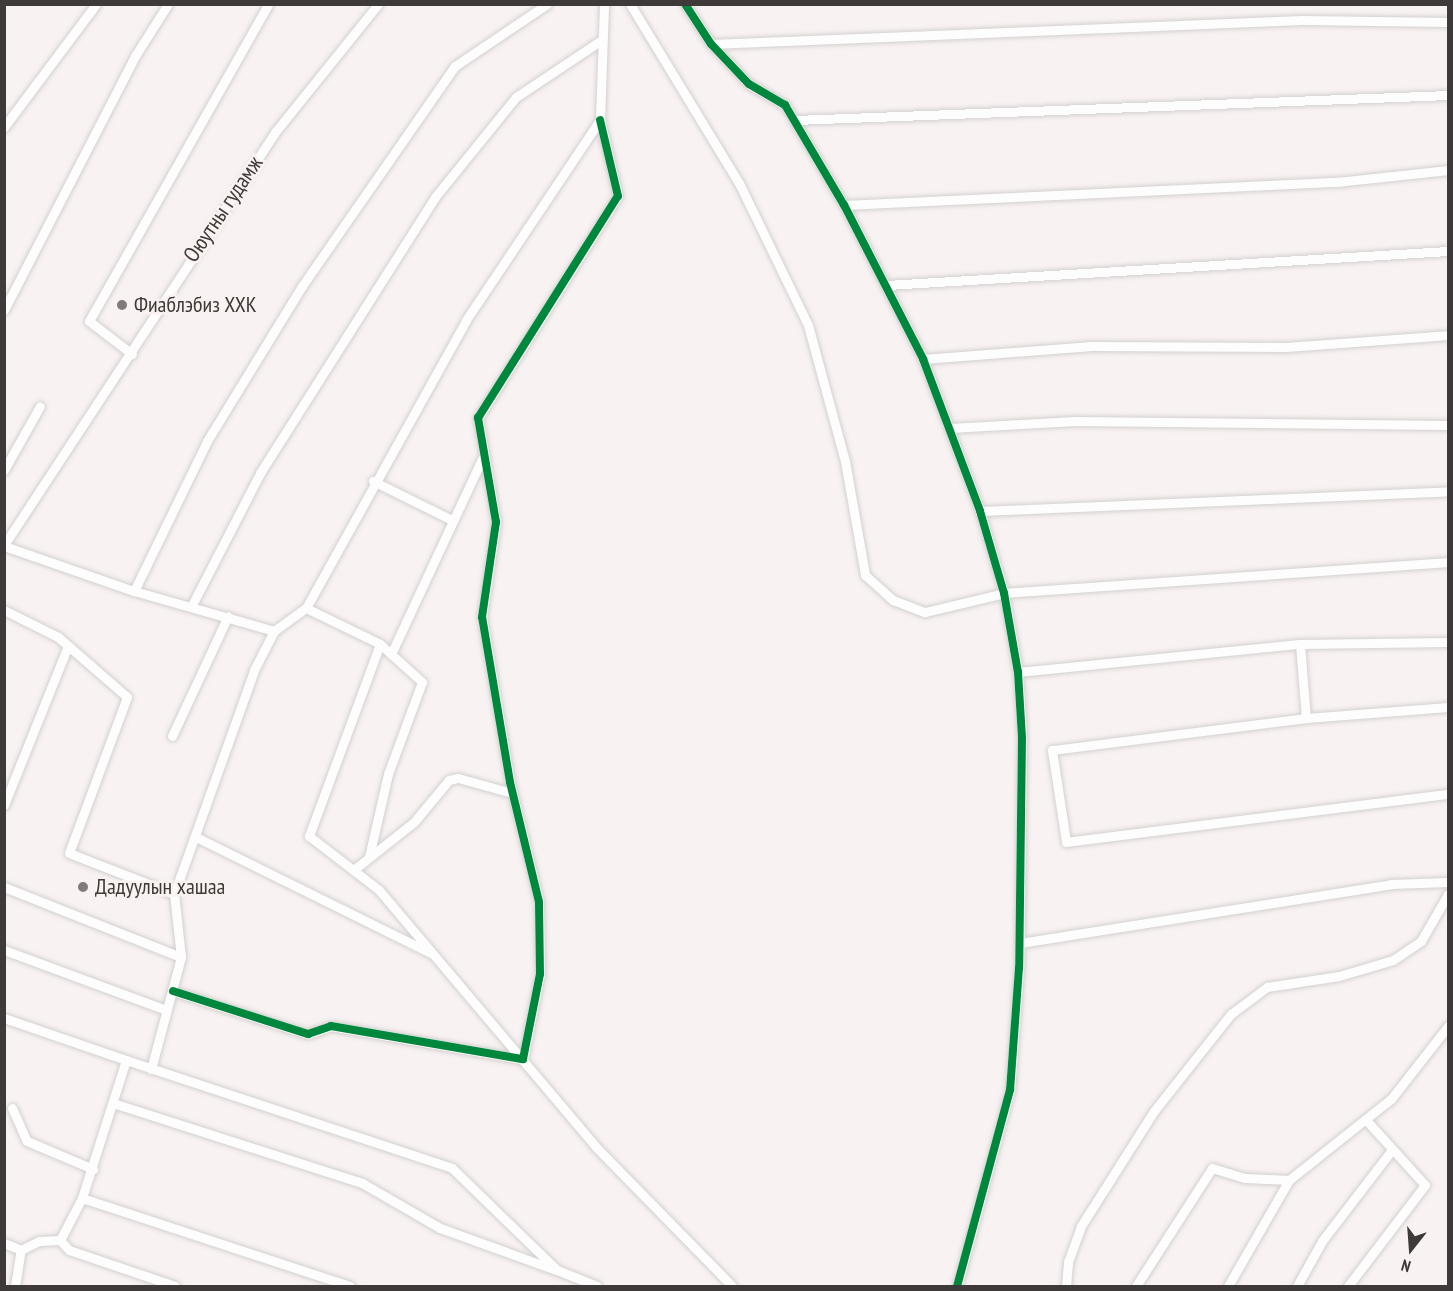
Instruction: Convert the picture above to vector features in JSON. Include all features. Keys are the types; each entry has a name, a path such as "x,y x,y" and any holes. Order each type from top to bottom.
{"street":[{"path":"4,127 96,4"},
{"path":"4,310 135,56 168,4"},
{"path":"132,354 89,321 268,4"},
{"name":"Оюутны гудамж","path":"4,546 132,354 276,131 378,4"},
{"path":"134,591 207,441 302,286 455,66 547,4"},
{"path":"523,1059 540,974 539,902 512,793 482,617 496,522 482,459 478,418 618,196 600,120 600,41 604,4"},
{"path":"630,4 739,183 808,325 845,461 864,575 893,600 925,612 1004,593 1449,562"},
{"path":"685,4 711,44 749,84 785,105 844,205 923,359 981,511 1004,593 1018,672 1025,820 1020,943 1010,1090 957,1287"},
{"path":"711,44 1302,20 1449,22"},
{"path":"192,605 260,473 435,197 516,97 600,41"},
{"path":"795,120 1449,95"},
{"path":"151,1069 181,957 174,894 254,670 274,631 306,608 373,481 494,274 600,120"},
{"path":"844,205 1336,182 1449,170"},
{"path":"887,285 1449,251"},
{"path":"923,359 1091,346 1286,347 1449,335"},
{"path":"4,470 40,406"},
{"path":"950,428 1074,421 1449,425"},
{"path":"391,654 482,459"},
{"path":"373,481 452,520"},
{"path":"981,511 1449,491"},
{"path":"4,546 134,591 192,605 274,631"},
{"path":"306,608 380,645 422,682 388,774 369,857"},
{"path":"4,610 58,636 68,648 127,697 69,853 174,894"},
{"path":"172,736 228,616"},
{"path":"1018,672 1300,644 1449,642"},
{"path":"1300,644 1306,718"},
{"path":"380,645 309,836 356,868 437,956 596,1147 732,1287"},
{"path":"4,805 68,648"},
{"path":"1449,707 1306,718 1052,750 1066,842 1449,794"},
{"path":"356,868 414,822 449,780 458,778 512,793"},
{"path":"196,837 437,956"},
{"path":"1020,943 1391,884 1449,882"},
{"path":"4,887 181,957"},
{"path":"1066,1287 1068,1262 1081,1226 1154,1111 1231,1014 1267,987 1339,976 1393,960 1421,941 1449,894"},
{"path":"4,950 166,1010"},
{"path":"173,991 308,1034 331,1026 523,1059"},
{"path":"4,1018 452,1168 556,1270"},
{"path":"1228,1287 1289,1180 1391,1099 1449,1026"},
{"path":"60,1240 82,1198 93,1169 126,1060"},
{"path":"113,1103 362,1183 440,1228 597,1287"},
{"path":"12,1108 27,1141 93,1169"},
{"path":"1348,1287 1425,1185 1391,1151 1366,1120"},
{"path":"1297,1287 1322,1241 1391,1151"},
{"path":"1136,1287 1212,1168 1245,1178 1289,1180"},
{"path":"82,1198 350,1287"},
{"path":"4,1243 21,1250 39,1241 60,1240"},
{"path":"60,1240 69,1250 175,1287"},
{"path":"15,1287 21,1250"}],"cycle path":[{"path":"685,4 711,44 749,84 785,105 844,205 923,359 980,511 1004,593 1018,672 1022,738 1019,968 1010,1090 957,1286"},
{"path":"173,991 308,1034 331,1026 523,1059 540,974 539,902 510,782 482,617 496,522 478,418 618,196 600,120"}],"place":[{"name":"Фиаблэбиз ХХК","path":"122,305"},
{"name":"Дадуулын хашаа","path":"83,887"}]}
